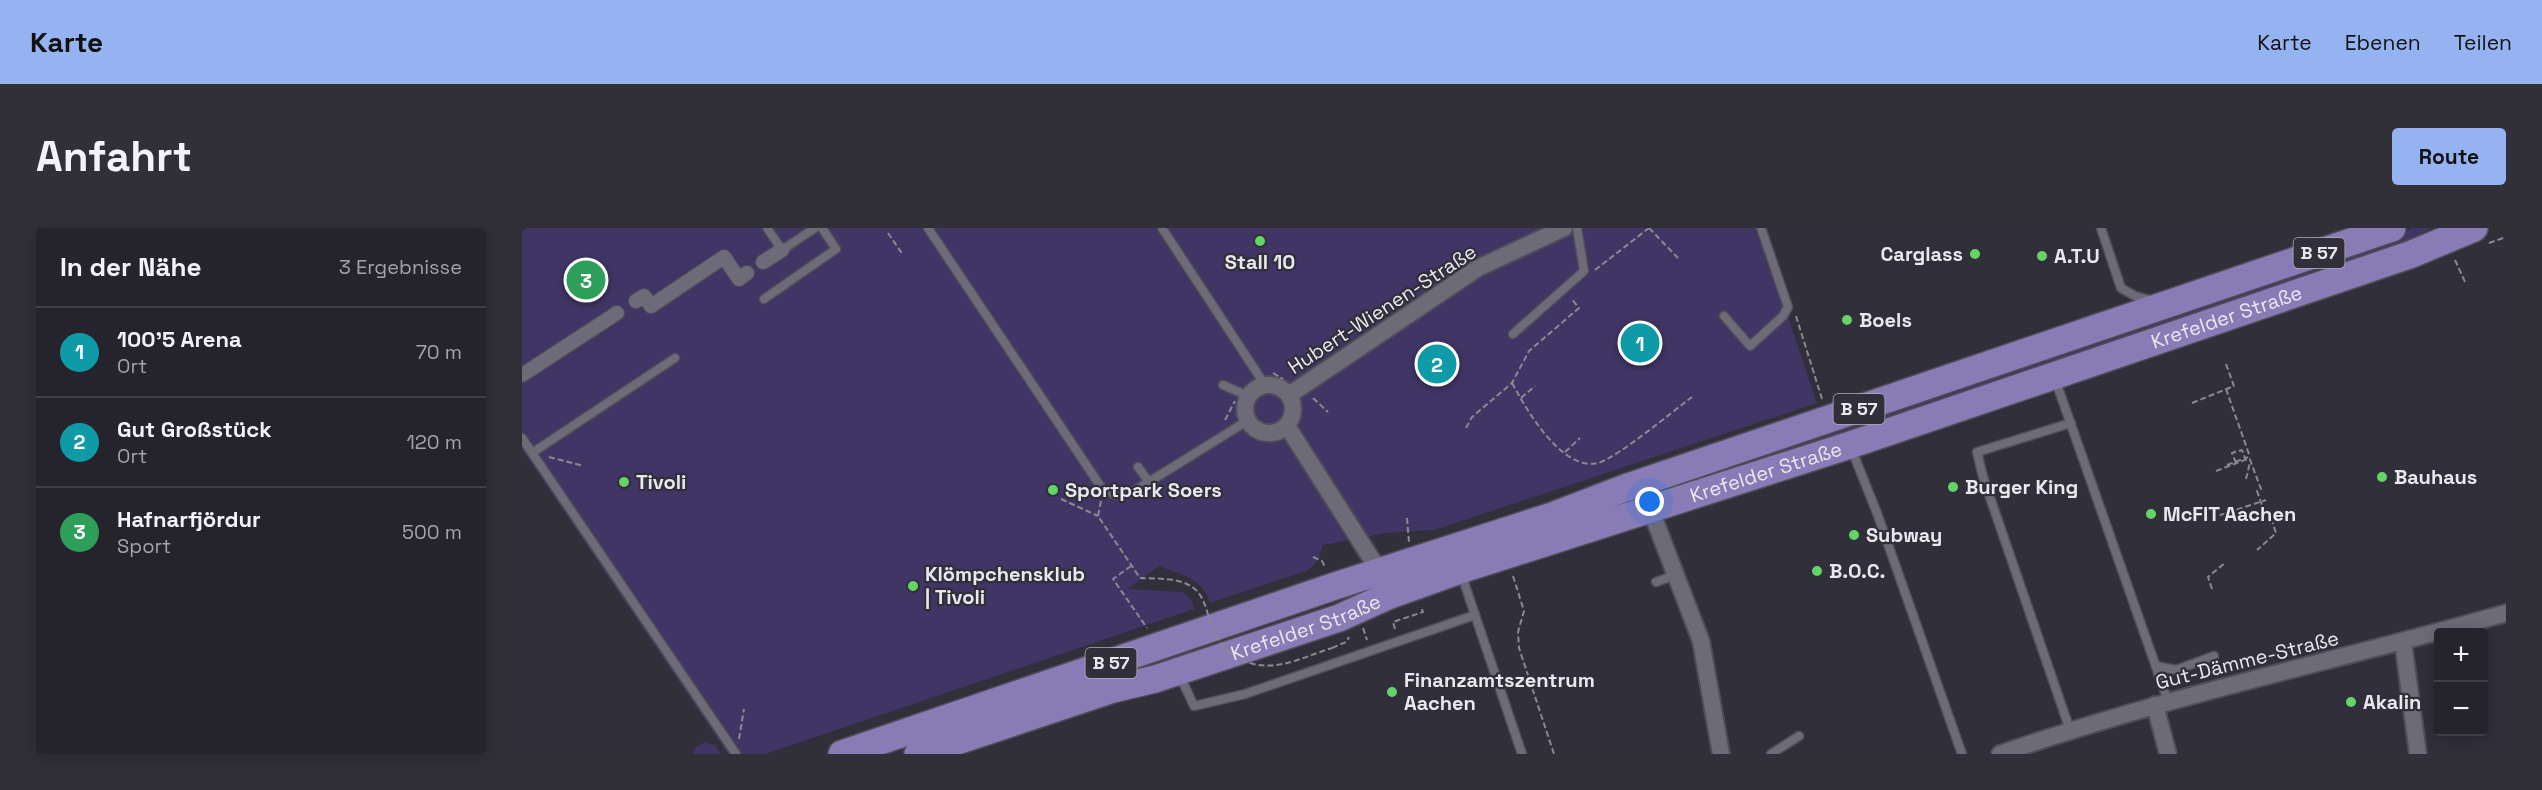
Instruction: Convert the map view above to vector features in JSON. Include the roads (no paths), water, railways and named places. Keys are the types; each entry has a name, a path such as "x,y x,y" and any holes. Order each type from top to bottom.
{"main road":[{"name":"Krefelder Straße","path":"842,754 1159,646 1386,583 1460,570 1850,445 2412,254 2474,228"},
{"name":"Krefelder Straße","path":"918,754 1113,689 1178,671 1339,618 1386,583 1552,516 1647,481 2385,229"}],"street":[{"name":"Hubert-Wienen-Straße","path":"1288,395 1478,268 1564,228"},
{"path":"763,262 782,250"},
{"path":"636,301 644,296 651,306 724,257 739,279 747,273"},
{"path":"522,375 617,313"},
{"path":"1265,385 1278,387 1288,395 1293,405 1292,416 1287,426 1277,432 1265,434 1255,429 1247,421 1243,394 1265,385"},
{"path":"1287,426 1386,583"},
{"path":"1650,508 1701,641 1721,754"},
{"name":"Gut-Dämme-Straße","path":"2000,754 2070,730 2162,703 2403,642 2506,613"},
{"path":"2403,642 2418,754"},
{"path":"2162,703 2168,754"}],"lane":[{"path":"767,228 782,250 815,228"},
{"path":"764,298 836,249 822,228"},
{"path":"928,228 1103,490 1116,495 1131,493 1247,421"},
{"path":"1162,228 1265,385"},
{"path":"1513,334 1584,271 1577,228"},
{"path":"1724,315 1750,346 1783,316 1788,307 1761,228"},
{"path":"2101,228 2119,284 2126,291 2167,305"},
{"path":"532,453 675,358"},
{"path":"2054,374 2156,666 2162,703"},
{"path":"1222,385 1243,394"},
{"path":"2070,730 1983,477 1977,452 2071,423"},
{"path":"522,438 736,754"},
{"path":"1850,445 1877,513 1962,754"},
{"path":"1138,467 1149,482"},
{"path":"1460,570 1522,754"},
{"path":"1656,582 1676,575"},
{"path":"1178,671 1194,706 1245,694 1475,615"},
{"path":"2156,666 2176,670 2214,656"},
{"path":"1771,754 1799,736"}],"place":[{"name":"Stall 10","path":"1260,241"},
{"name":"Carglass","path":"1975,254"},
{"name":"A.T.U","path":"2042,256"},
{"name":"Hafnarfjördur","path":"586,280"},
{"name":"Boels","path":"1847,320"},
{"name":"100’5 Arena","path":"1640,343"},
{"name":"Gut Großstück","path":"1437,364"},
{"name":"Bauhaus","path":"2382,477"},
{"name":"Tivoli","path":"624,482"},
{"name":"Burger King","path":"1953,487"},
{"name":"Sportpark Soers","path":"1053,490"},
{"name":"McFIT Aachen","path":"2151,514"},
{"name":"Subway","path":"1854,535"},
{"name":"B.O.C.","path":"1817,571"},
{"name":"Klömpchensklub | Tivoli","path":"913,586"},
{"name":"Finanzamtszentrum Aachen","path":"1392,692"},
{"name":"Akalin","path":"2351,702"}]}
